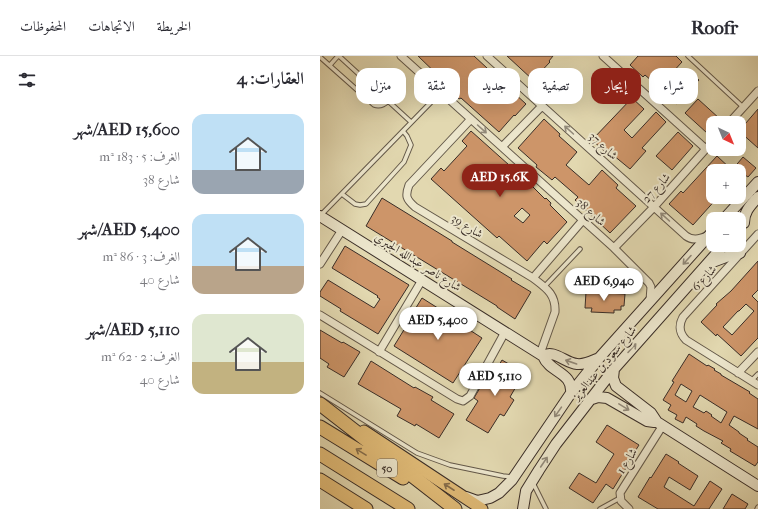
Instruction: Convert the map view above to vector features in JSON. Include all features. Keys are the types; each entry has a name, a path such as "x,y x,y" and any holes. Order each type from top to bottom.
{"highway":[{"path":"320,403 454,509"},
{"name":"50","path":"320,427 454,509"},
{"name":"50","path":"320,454 406,508"},
{"path":"320,464 375,494 406,508"},
{"path":"320,480 366,509"}],"main road":[{"path":"730,212 758,182"},
{"path":"746,213 758,197"},
{"path":"746,220 758,207"},
{"name":"شارع ناصر عبدالله الجبري","path":"320,216 542,355 549,366 568,378 571,385 571,393"},
{"name":"شارع سعود بن عبدالعزيز","path":"464,497 477,501 490,498 500,493 514,477 571,393 600,357 706,239"},
{"name":"شارع سعود بن عبدالعزيز","path":"523,509 526,491 532,481 556,444 589,400 614,369 718,252"},
{"path":"706,265 726,256 740,253"},
{"name":"شارع ناصر عبدالله الجبري","path":"542,355 547,353 552,354 572,364 579,365 591,362 600,357"},
{"path":"614,369 613,378 616,386 651,413 660,423 758,486"},
{"path":"589,400 598,397 607,398 647,421 660,423"},
{"path":"320,403 482,509"},
{"path":"542,434 542,438 545,443 550,446 556,444"}],"street":[{"name":"شارع 38","path":"401,56 414,68"},
{"name":"شارع 37","path":"487,56 690,239 699,239 706,236"},
{"path":"603,56 706,149"},
{"path":"735,116 758,90"},
{"name":"شارع 38","path":"454,104 614,248 649,283 652,292 650,301"},
{"path":"502,147 542,106"},
{"name":"شارع 39","path":"471,119 410,185 407,192 408,200 415,207 533,278 548,290 553,298 555,307 542,355"},
{"name":"شارع 27","path":"614,248 654,207 706,149"},
{"path":"533,278 583,220"},
{"path":"320,264 342,230"},
{"name":"شارع 6","path":"738,373 686,340 682,336 680,326 682,320 758,234"},
{"path":"379,352 422,280"},
{"path":"320,315 457,399 463,401 470,396 505,332"},
{"path":"758,352 738,373 758,385"},
{"name":"شارع 1","path":"620,497 620,493 660,423"},
{"path":"620,497 621,501 629,509"}],"lane":[{"path":"330,65 339,56 356,72"},
{"path":"688,56 743,107"},
{"path":"320,57 356,89"},
{"path":"373,104 377,106 382,106 384,104"},
{"path":"391,104 411,122"},
{"path":"320,216 429,104"},
{"path":"342,194 355,204 366,204 404,162 411,145 403,131"},
{"path":"544,287 580,249"},
{"path":"751,381 758,374"},
{"path":"320,393 417,452 450,465 514,477"},
{"path":"532,481 546,509"},
{"path":"600,509 620,497"}],"building":[{"path":"418,56 474,56 487,68 468,68 468,104 520,104 520,98 526,104 499,132 460,98 460,68 430,68"},
{"path":"507,56 553,56 544,68 528,68 528,75"},
{"path":"638,56 676,56 682,62 676,68 649,68 649,78 645,75 643,77 641,75 641,68 633,68 630,65"},
{"path":"698,99 717,116 706,116 706,132 685,113 693,104 698,104"},
{"path":"626,104 639,104 644,109 624,130 632,138 656,112 666,122 642,148 646,151 630,169 613,155 611,157 592,140"},
{"path":"758,109 758,148 746,137 746,123"},
{"path":"544,119 560,134 559,136 577,152 566,165 589,185 602,170 618,185 616,188 636,206 610,233 575,200 578,197 555,177 552,180 536,167 537,165 518,148"},
{"path":"471,131 545,199 546,198 551,203 550,205 567,222 547,244 544,241 527,261 499,236 497,238 431,179 441,168 444,171 467,146 462,141","holes":["522,208 530,215 523,223 514,216"]},
{"path":"678,132 693,146 672,170 656,156"},
{"path":"717,156 726,164 710,164"},
{"path":"743,157 756,168 748,177 746,176 746,164 737,164"},
{"path":"706,168 706,204 712,204 693,225 669,204 681,191 683,193"},
{"path":"382,198 531,292 515,319 497,306 366,226"},
{"path":"345,246 409,285 378,334 340,311 341,309 320,296 320,292 328,280 374,308 380,299 377,297 378,296 332,268"},
{"path":"758,261 758,290 752,296 758,302 758,338 741,356 717,334 716,336 701,322 717,305 716,304 731,291","holes":["746,304 754,311 732,335 723,327"]},
{"path":"586,292 625,294 624,306 621,306 621,310 614,310 614,313 591,312 592,308 585,308"},
{"path":"422,298 482,338 453,383 394,346"},
{"path":"320,330 360,352 344,377 327,367 329,364 320,358"},
{"path":"689,354 707,366 708,365 715,369 714,370 721,375 750,392 749,393 758,399 758,429 734,416 729,425 758,447 758,462 755,466 730,451 731,449 721,443 723,441 696,426 697,424 686,417 683,423 675,419 677,415 668,410 671,405 663,400 674,382 672,381","holes":["681,384 692,391 686,402 675,395","700,395 727,412 721,423 706,411 704,413 693,407"]},
{"path":"502,360 524,373 510,397 514,400 504,416 500,414 488,433 466,420 478,401 474,398 484,381 488,384"},
{"path":"371,361 414,388 415,387 433,397 431,400 454,414 439,438 416,424 415,426 397,416 401,409 358,384"},
{"path":"607,425 639,445 613,489 606,484 593,503 569,488 579,473 596,483 614,454 596,442"},
{"path":"666,454 698,476 690,490 669,477 664,487 694,506 710,481 722,489 709,509 658,509 638,497"},
{"path":"732,494 748,504 745,509 723,509"}]}
